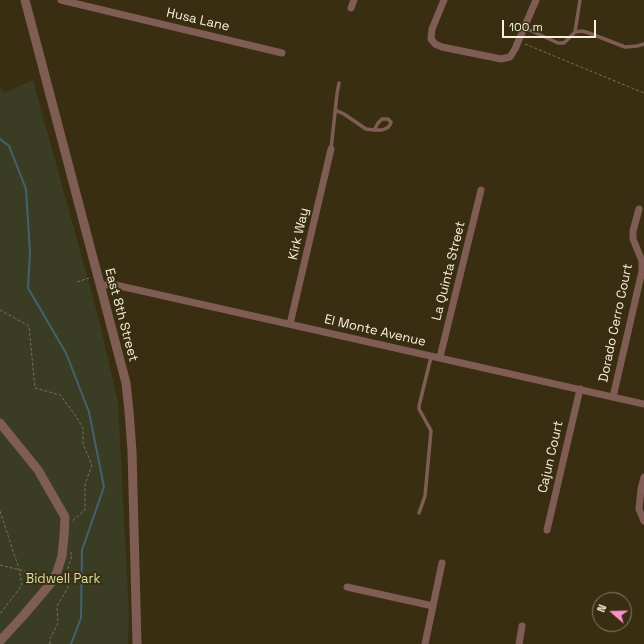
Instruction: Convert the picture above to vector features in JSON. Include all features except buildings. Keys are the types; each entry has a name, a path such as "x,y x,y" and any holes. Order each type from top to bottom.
{"street":[{"name":"East 8th Street","path":"25,0 126,383 132,451 137,644"},
{"name":"Husa Lane","path":"61,0 282,53"},
{"path":"351,8 354,0"},
{"path":"444,0 432,29 431,39 435,44 442,47 501,59 510,57 515,49 536,0"},
{"name":"Kirk Way","path":"290,324 331,149"},
{"name":"La Quinta Street","path":"440,358 480,190"},
{"name":"Dorado Cerro Court","path":"613,397 642,271 642,261 633,239 633,231 639,209"},
{"name":"El Monte Avenue","path":"100,286 111,284 644,404"},
{"name":"Cajun Court","path":"547,530 580,389"},
{"path":"0,423 38,470 64,517 62,556 57,572 51,583 0,641"},
{"path":"644,477 639,509 644,521"},
{"path":"425,644 442,563"},
{"path":"347,587 433,606"},
{"path":"519,644 522,626"}],"lane":[{"path":"575,32 580,0"},
{"path":"524,28 558,43 564,43 575,32 582,31 625,47 644,44"},
{"path":"331,149 339,83"},
{"path":"335,110 344,114 364,128 374,130"},
{"path":"419,513 425,496 430,431 419,406 431,356"}],"path":[{"path":"519,41 644,93"},
{"path":"77,282 92,277"},
{"path":"0,310 28,326 35,388 60,395 83,428 83,444 92,465 85,484 85,510 72,521"},
{"path":"0,510 19,569 22,585 0,614"},
{"path":"50,644 50,639 58,623 57,606 68,587 68,568 72,554 69,548"},
{"path":"0,565 40,575 57,572"}],"green space":[{"name":"Bidwell Park","path":"33,80 98,316 118,402 129,616 128,644 0,644 0,88 4,93"}],"waterway":[{"path":"0,139 9,146 26,189 30,253 28,288 66,353 89,412 104,487 82,550 81,618 71,644"}]}
